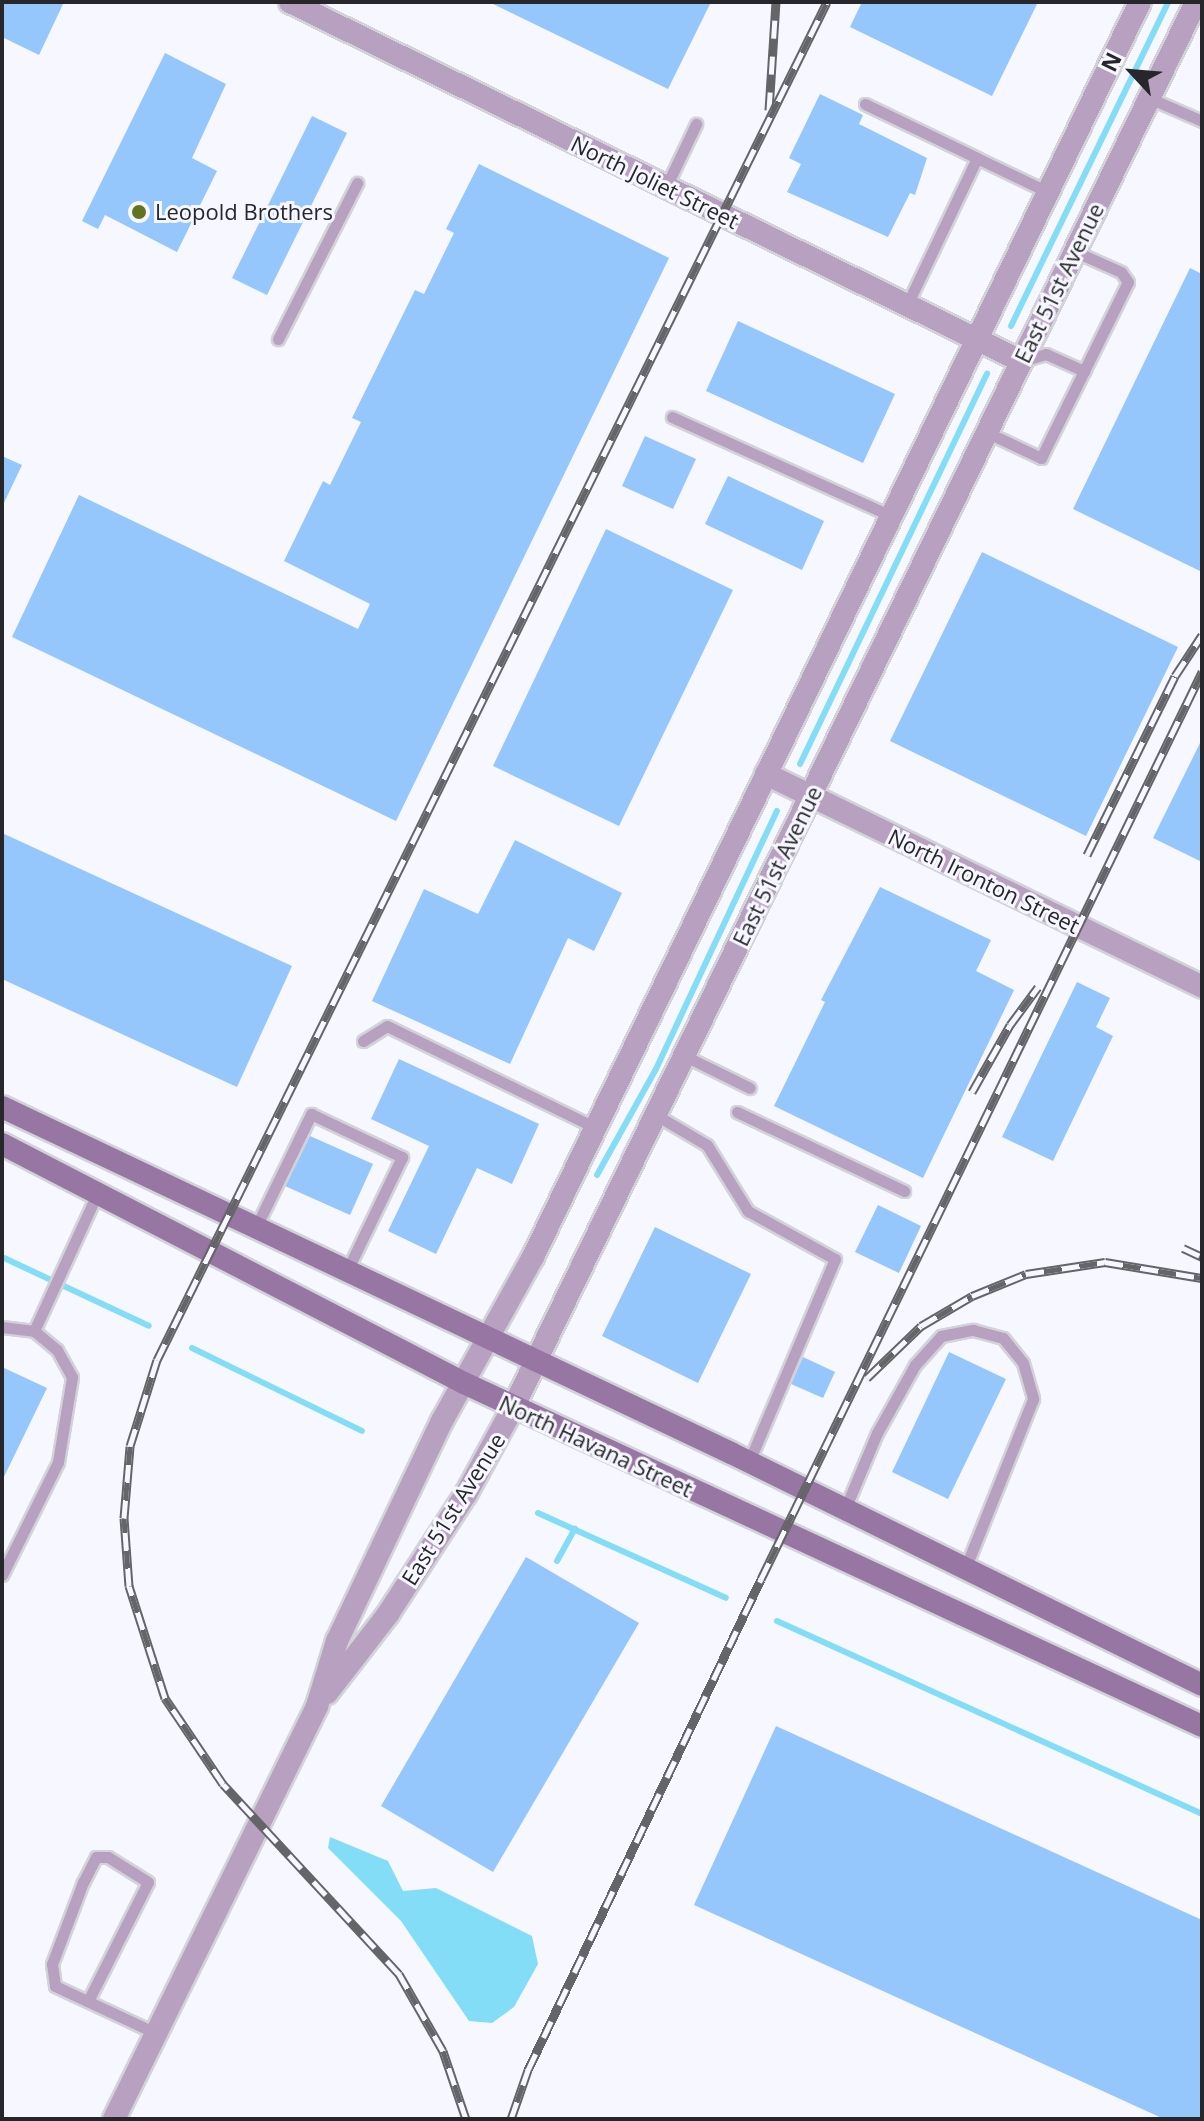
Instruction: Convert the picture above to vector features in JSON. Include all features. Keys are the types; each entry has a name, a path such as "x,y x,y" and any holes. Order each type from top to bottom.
{"main road":[{"path":"2,1107 749,1462 1202,1685"},
{"name":"North Havana Street","path":"2,1144 98,1191 209,1255 464,1383 1202,1726"}],"street":[{"name":"North Joliet Street","path":"290,2 1021,361"},
{"name":"East 51st Avenue","path":"114,2119 317,1706 337,1641 464,1383 596,1128 1140,2"},
{"name":"East 51st Avenue","path":"317,1706 397,1601 466,1494 514,1406 1196,2"},
{"name":"North Ironton Street","path":"766,774 1202,987"}],"lane":[{"path":"1149,98 1202,121"},
{"path":"865,104 1048,192"},
{"path":"666,187 696,124"},
{"path":"907,305 977,158"},
{"path":"278,339 357,183"},
{"path":"986,432 1041,458 1128,282 1121,272 1074,251"},
{"path":"1021,361 1046,354 1084,371"},
{"path":"672,417 891,516"},
{"path":"363,1041 387,1026 596,1128"},
{"path":"685,1056 750,1088"},
{"path":"737,1112 904,1191"},
{"path":"256,1227 311,1114 402,1157 347,1271"},
{"path":"656,1115 707,1145 748,1211 835,1259 749,1462"},
{"path":"34,1331 98,1191"},
{"path":"2,1327 34,1331 57,1350 72,1377 58,1462 2,1575"},
{"path":"845,1509 877,1433 915,1365 941,1336 973,1330 1003,1338 1023,1363 1033,1399 965,1570"},
{"path":"88,2001 148,1882 108,1857 96,1857 83,1882 52,1964 55,1986 156,2033"}],"water":[{"path":"330,1837 388,1861 403,1891 436,1888 532,1936 538,1964 514,2007 492,2023 469,2021 401,1921 328,1848"}],"building":[{"path":"2,2 64,2 39,55 2,37"},
{"path":"489,2 711,2 668,89"},
{"path":"862,2 1038,2 992,96 850,27"},
{"path":"165,53 226,84 192,158 217,171 177,252 105,215 98,229 82,221"},
{"path":"820,94 863,115 859,124 927,158 915,195 910,193 888,237 787,192 801,164 789,158"},
{"path":"312,116 347,133 267,295 232,278"},
{"path":"479,164 669,258 396,821 12,637 79,495 358,629 370,604 284,561 323,481 330,485 361,422 352,418 415,290 424,294 454,233 446,229"},
{"path":"1190,268 1202,274 1202,572 1073,509"},
{"path":"738,321 895,394 863,463 706,391"},
{"path":"645,436 696,459 673,509 622,486"},
{"path":"2,456 22,465 2,507"},
{"path":"728,476 824,521 802,570 705,524"},
{"path":"606,529 733,590 619,826 493,766"},
{"path":"982,552 1178,647 1086,836 890,741"},
{"path":"1202,739 1202,862 1153,838"},
{"path":"2,833 292,966 237,1087 2,979"},
{"path":"515,840 622,893 594,951 568,938 510,1064 372,1001 424,889 478,914"},
{"path":"880,887 991,940 976,971 1014,990 923,1178 774,1106 825,1002 821,1000"},
{"path":"1077,982 1110,998 1096,1027 1113,1036 1053,1161 1002,1137"},
{"path":"399,1059 539,1124 512,1184 477,1168 436,1254 388,1231 429,1146 371,1119"},
{"path":"310,1136 373,1164 350,1215 285,1186"},
{"path":"878,1205 921,1226 899,1273 855,1252"},
{"path":"655,1227 751,1274 698,1383 602,1336"},
{"path":"949,1352 1006,1379 948,1499 892,1472"},
{"path":"803,1357 835,1372 823,1398 791,1384"},
{"path":"2,1367 47,1388 2,1481"},
{"path":"526,1557 639,1623 493,1872 381,1806"},
{"path":"776,1726 1202,1920 1202,2119 1164,2119 694,1905"}],"waterway":[{"path":"1011,326 1168,2"},
{"path":"800,764 987,373"},
{"path":"597,1175 656,1069 777,811"},
{"path":"2,1257 149,1326"},
{"path":"192,1348 362,1431"},
{"path":"538,1513 726,1598"},
{"path":"557,1561 575,1529"},
{"path":"777,1621 1202,1814"}],"railway":[{"path":"769,110 776,2"},
{"path":"466,2119 443,2051 399,1974 223,1784 165,1698 129,1586 124,1518 130,1446 157,1360 827,2"},
{"path":"1087,855 1175,676 1202,635"},
{"path":"511,2119 528,2070 761,1579 1202,672"},
{"path":"972,1092 1010,1025 1038,987"},
{"path":"1183,1248 1202,1257"},
{"path":"867,1378 921,1326 972,1296 1026,1274 1105,1262 1202,1278"}],"place":[{"name":"Leopold Brothers","path":"139,212"}]}
